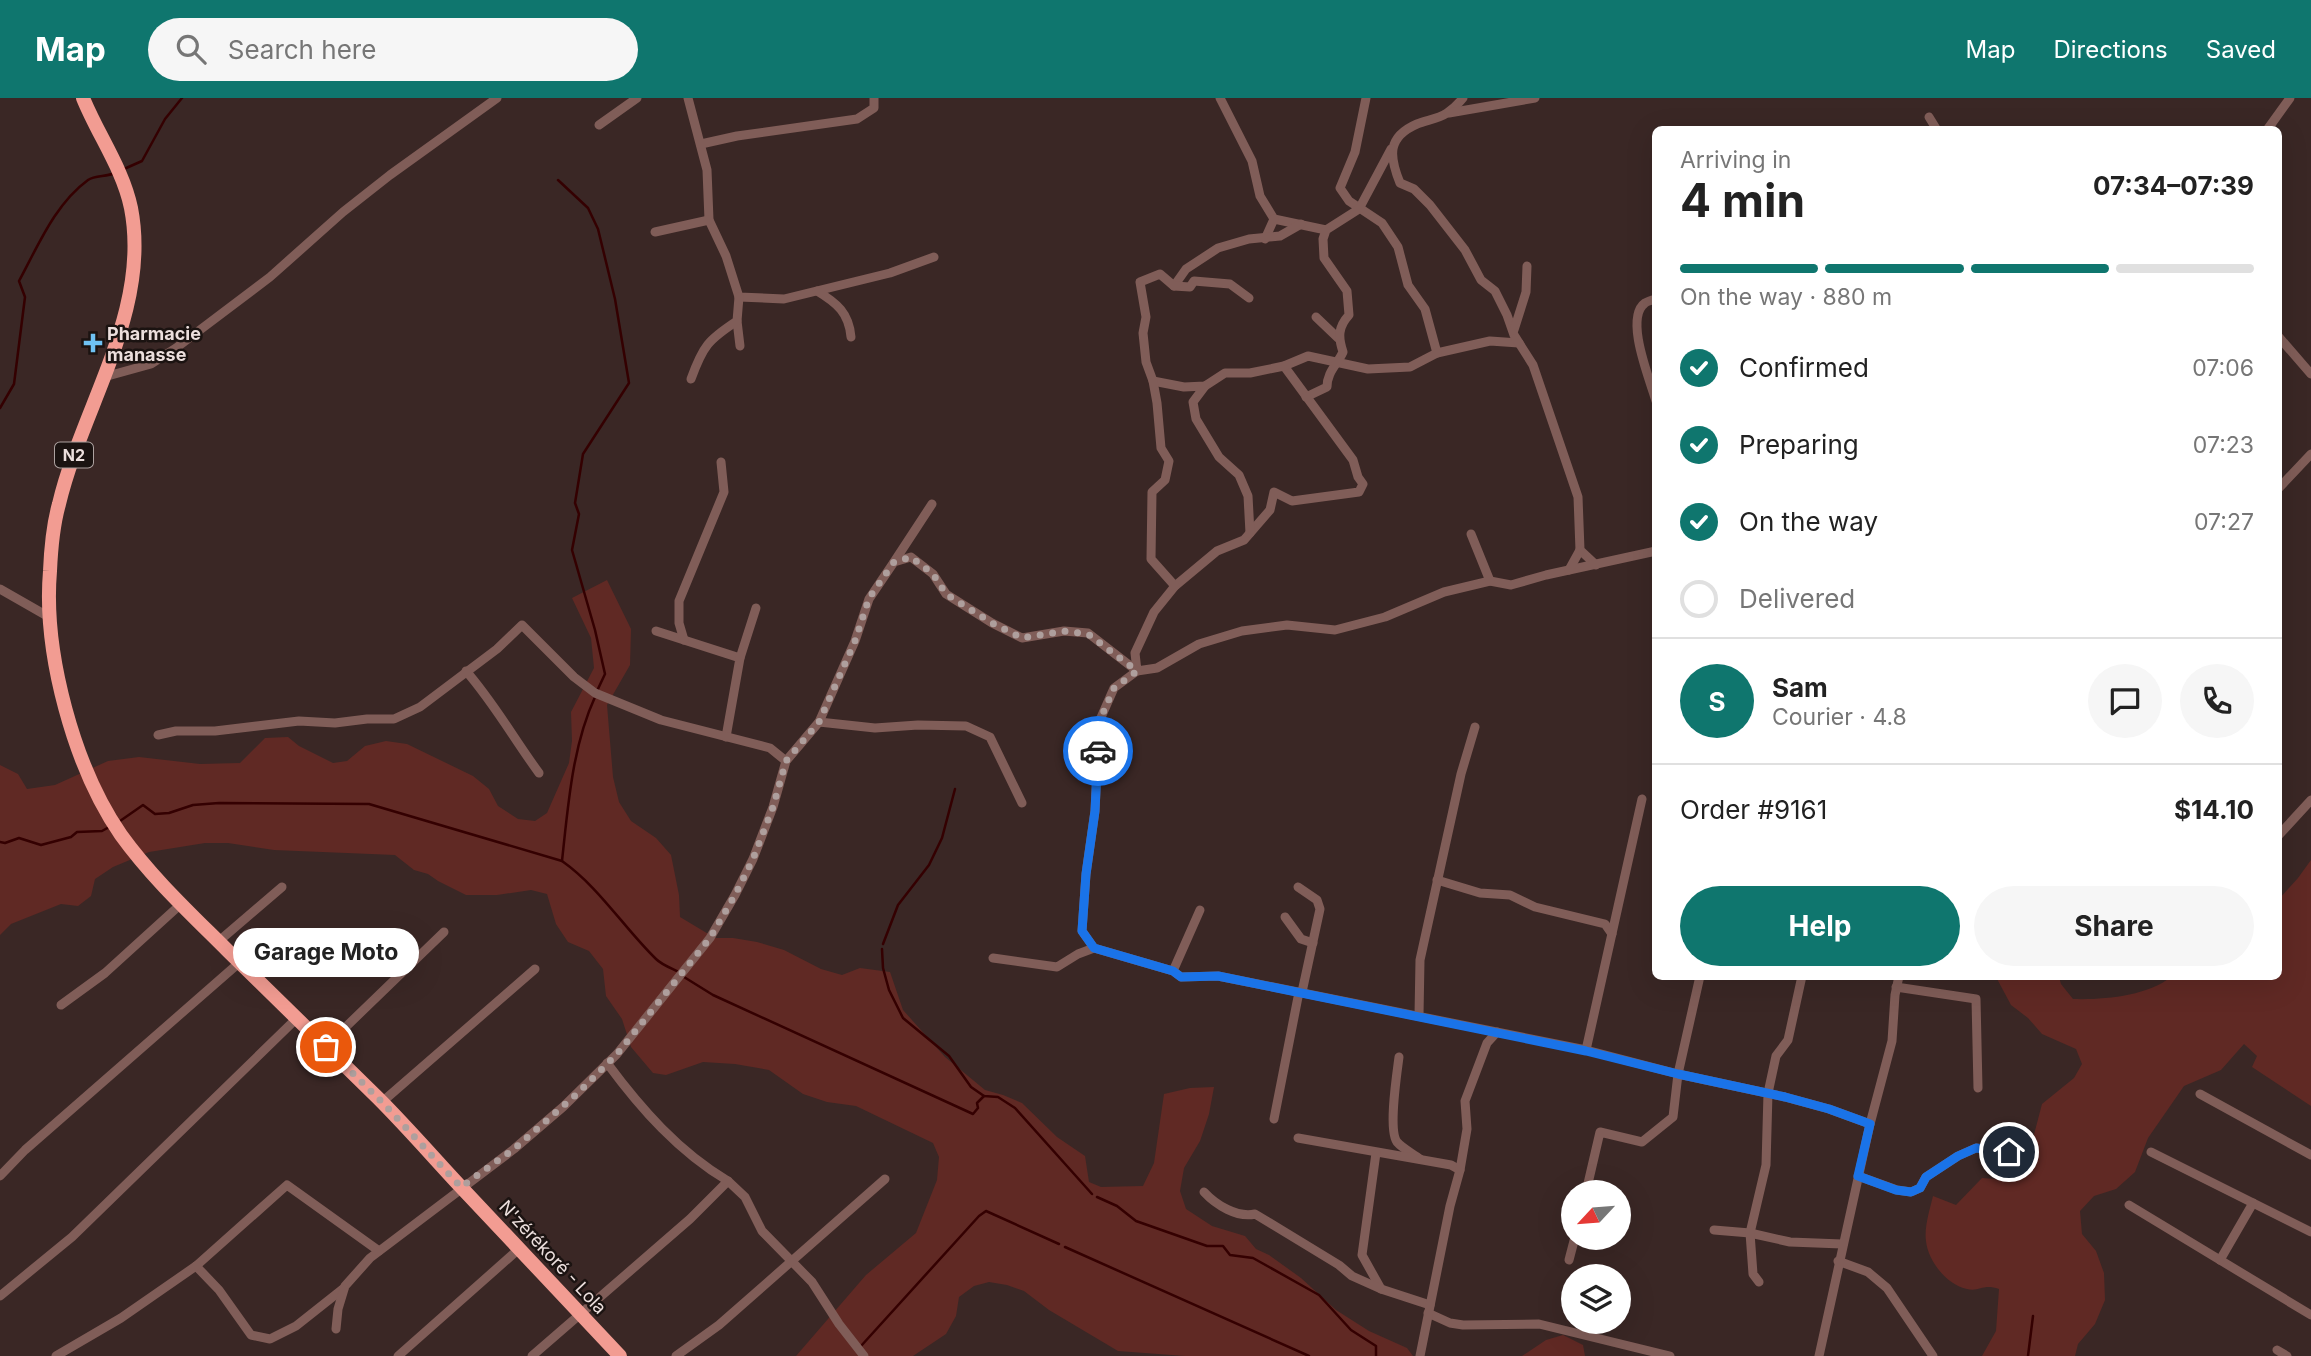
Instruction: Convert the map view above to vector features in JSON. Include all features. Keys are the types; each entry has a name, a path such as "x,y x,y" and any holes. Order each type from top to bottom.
{"highway":[{"name":"N'zérékoré - Lola","path":"83,98 118,171 130,204 134,229 134,282 104,377 58,503 49,574 49,617 53,655 64,706 82,757 111,818 136,855 181,904 382,1102 620,1356"}],"street":[{"path":"104,377 151,364 176,348 270,277 362,197 497,98"},
{"path":"598,125 637,98"},
{"path":"688,98 701,144 708,183 709,220 726,256 739,297 737,321 740,346"},
{"path":"701,144 737,136 857,119 874,108 874,98"},
{"path":"1220,98 1252,161 1260,196 1274,219 1326,230"},
{"path":"1366,98 1355,152 1340,188 1349,201 1382,223 1398,247 1408,285 1425,309 1437,354"},
{"path":"1338,338 1341,324 1349,315 1347,292 1324,258 1323,239 1326,230 1359,209 1402,133 1447,113 1463,98"},
{"path":"1447,113 1535,98"},
{"path":"2270,126 2290,98"},
{"path":"1929,117 1935,126"},
{"path":"1392,147 1400,183 1413,189 1430,205 1465,250 1482,280 1495,291 1517,339 1533,365 1578,497 1580,550 1569,570"},
{"path":"1265,239 1274,219"},
{"path":"655,232 709,220"},
{"path":"1174,285 1186,269 1218,248 1249,239 1280,236 1301,225"},
{"path":"739,297 784,299 890,272 934,257"},
{"path":"1517,339 1514,328 1526,292 1527,266"},
{"path":"1186,269 1194,282"},
{"path":"1175,586 1151,559 1152,492 1165,480 1170,461 1161,448 1153,381 1146,362 1143,333 1146,317 1140,282 1160,274 1174,285 1190,287 1194,282"},
{"path":"1194,282 1230,284 1249,298"},
{"path":"817,291 832,300 844,312 850,324 851,337"},
{"path":"1652,300 1644,303 1636,322 1637,338 1652,388"},
{"path":"1306,397 1327,387 1327,376 1343,352 1338,338 1316,317"},
{"path":"691,379 711,338 737,321"},
{"path":"1250,533 1248,496 1239,475 1219,457 1196,419 1193,402 1205,386 1225,373 1250,373 1284,366 1308,356 1368,369 1410,367 1437,354 1490,341 1517,339"},
{"path":"2282,341 2311,374"},
{"path":"1137,671 1135,653 1154,612 1175,586 1217,551 1244,540 1270,510 1292,501 1359,492 1363,484 1357,477 1353,460 1284,366"},
{"path":"1153,381 1184,387 1205,386"},
{"path":"2282,485 2311,454"},
{"path":"684,640 679,623 679,601 724,492 721,463"},
{"path":"1270,510 1274,492 1292,501"},
{"path":"196,1266 219,1290 251,1335 270,1339 296,1325 345,1286 379,1251 514,1149 563,1107 607,1063 676,983 710,938 735,895 753,859 773,807 786,761 819,722 855,641 869,598 932,504"},
{"path":"1471,534 1490,581"},
{"path":"1580,550 1596,565"},
{"path":"1094,948 1082,931 1086,874 1095,811 1099,722 1114,688 1137,671 1157,668 1199,645 1242,631 1287,625 1335,630 1385,617 1444,592 1490,581 1511,586 1546,575 1652,552"},
{"path":"894,562 911,557 933,574 946,594 1022,638 1064,631 1088,634 1137,671"},
{"path":"0,589 49,617"},
{"path":"726,737 740,658 756,608"},
{"path":"158,735 299,720 335,723 394,719 419,707 497,649 522,625 575,677 595,692 661,720 770,748 786,761"},
{"path":"656,631 740,658"},
{"path":"466,671 487,695 539,774"},
{"path":"819,722 875,728 966,726 989,737 1022,803"},
{"path":"1419,1015 1420,960 1461,774 1475,727"},
{"path":"1586,1051 1642,799"},
{"path":"2282,830 2311,800"},
{"path":"1437,880 1480,893 1510,895 1535,907 1605,924 1612,934"},
{"path":"219,942 282,887"},
{"path":"1273,1118 1320,909 1317,900 1298,887"},
{"path":"61,1005 104,973 163,923 181,904"},
{"path":"1173,971 1200,910"},
{"path":"1285,917 1301,939 1312,943"},
{"path":"326,1047 444,932"},
{"path":"993,958 1057,967 1094,948 1173,971 1181,977 1218,976 1419,1015 1768,1093 1829,1109 1870,1124"},
{"path":"0,1176 25,1150 240,962"},
{"path":"382,1102 535,969"},
{"path":"1589,1180 1600,1132 1642,1142 1673,1117 1678,1074 1699,980"},
{"path":"1759,1282 1753,1274 1750,1233 1766,1165 1768,1093 1776,1056 1788,1040 1801,980"},
{"path":"1818,1356 1870,1124 1892,1041 1898,980"},
{"path":"1896,987 1976,999 1978,1088"},
{"path":"0,1296 72,1237 296,1018"},
{"path":"1420,1356 1460,1170 1467,1129 1465,1101 1487,1043 1497,1032"},
{"path":"1399,1057 1394,1096 1394,1133 1397,1142 1422,1160"},
{"path":"607,1063 623,1085 671,1138 703,1166 728,1181 744,1197 762,1231 812,1282 839,1324 861,1351"},
{"path":"2200,1094 2311,1155"},
{"path":"1298,1138 1451,1165 1460,1170"},
{"path":"1858,1176 1896,1190 1911,1192 1920,1188 1926,1177 1958,1156 1976,1148 2009,1152"},
{"path":"2151,1152 2311,1232"},
{"path":"1376,1153 1362,1255 1381,1289"},
{"path":"676,1356 719,1325 885,1180"},
{"path":"531,1356 690,1219 728,1181"},
{"path":"56,1356 121,1318 196,1266 288,1185 379,1251"},
{"path":"1204,1192 1213,1203 1246,1216 1255,1214 1339,1265 1352,1276 1429,1309 1450,1323 1539,1324 1670,1356"},
{"path":"2220,1260 2253,1203"},
{"path":"2129,1205 2311,1315"},
{"path":"1714,1230 1750,1233 1790,1242 1842,1244"},
{"path":"398,1356 520,1248"},
{"path":"1569,1260 1572,1250"},
{"path":"1838,1261 1868,1272 1887,1288 1933,1356"},
{"path":"335,1329 345,1286"},
{"path":"2277,1350 2287,1356"}],"shaded area":[{"path":"607,580 631,629 630,665 607,705 613,777 619,802 631,821 656,838 671,855 679,895 680,917 715,938 757,942 784,950 821,969 842,975 860,968 890,972 903,1010 945,1057 985,1090 1022,1103 1057,1137 1085,1156 1089,1182 1101,1187 1143,1186 1154,1163 1164,1094 1190,1088 1214,1087 1200,1141 1184,1168 1180,1191 1186,1209 1212,1226 1245,1236 1256,1249 1301,1278 1336,1310 1369,1331 1407,1348 1413,1356 1185,1356 1118,1351 1049,1310 1024,1291 989,1282 974,1286 959,1297 956,1316 946,1334 913,1356 796,1356 866,1275 916,1233 937,1180 939,1157 933,1143 856,1106 827,1102 803,1094 769,1070 703,1062 666,1075 653,1073 631,1047 622,1019 606,996 603,969 589,951 568,942 556,924 547,894 531,890 497,895 466,895 428,874 414,870 395,855 274,850 228,843 205,843 149,852 113,867 95,879 91,896 78,906 61,904 11,924 0,935 0,765 18,774 27,789 55,785 108,761 139,757 200,764 240,763 265,738 288,737 299,746 333,763 347,761 365,746 386,741 407,744 473,776 489,789 498,806 518,819 535,821 547,813 569,763 572,741 571,712 594,668 591,638 572,598"},
{"path":"2311,860 2311,1106 2252,1067 2257,1056 2244,1044 2221,1070 2184,1086 2148,1138 2135,1172 2116,1189 2094,1196 2080,1211 2082,1234 2096,1251 2104,1273 2105,1300 2095,1324 2078,1344 2075,1356 1982,1356 1996,1331 1999,1289 1989,1287 1971,1290 1960,1287 1952,1283 1935,1264 1930,1256 1926,1236 1933,1196 1956,1205 1982,1178 2004,1178 2025,1169 2042,1104 2074,1078 2082,1064 2076,1049 2042,1034 2028,1018 2011,1005 1998,980 2060,980 2073,999 2085,999 2138,993 2166,980 2282,980 2282,896"},
{"path":"1563,1335 1583,1345 1585,1356 1522,1356 1546,1340"}],"waterway":[{"path":"124,169 142,161 165,119 182,98"},
{"path":"0,408 14,384 25,297 19,281 48,226 66,201 88,180 115,173"},
{"path":"558,180 588,208 598,229 615,299 629,383 583,454 575,503 579,514 572,550 605,674 597,691"},
{"path":"562,861 576,757 595,697"},
{"path":"883,944 898,905 929,865 942,838 955,789"},
{"path":"120,821 143,805 155,814 169,813 193,805 219,803 369,804 562,861 600,895 656,959 679,972"},
{"path":"0,842 19,838 41,845 71,837 77,832 102,831 111,826"},
{"path":"882,949 883,968 889,990 903,1018 949,1056 971,1087 984,1096 998,1097 1015,1108 1092,1194"},
{"path":"684,977 713,995 973,1114 978,1108 977,1103 984,1096"},
{"path":"1097,1197 1117,1206 1136,1221 1207,1246 1223,1246 1230,1255 1253,1258 1319,1295 1351,1330 1376,1346 1376,1356"},
{"path":"861,1346 986,1211 1059,1244"},
{"path":"1065,1247 1309,1356"},
{"path":"2028,1356 2033,1316"}],"way so far":[{"path":"326,1047 382,1102 461,1187 514,1149 563,1107 617,1054 710,938 753,859 773,807 786,761 819,722 855,641 869,598 894,562 911,557 933,574 946,594 1022,638 1064,631 1088,634 1137,671 1114,688 1099,722 1098,751"}],"place":[{"name":"Pharmacie manasse","path":"93,343"},
{"name":"Garage Moto","path":"326,1047"}],"route":[{"path":"1098,751 1095,811 1086,874 1082,931 1094,948 1173,971 1181,977 1218,976 1419,1015 1586,1051 1829,1109 1870,1124 1858,1176 1896,1190 1911,1192 1920,1188 1926,1177 1958,1156 1976,1148 2009,1152"}]}
